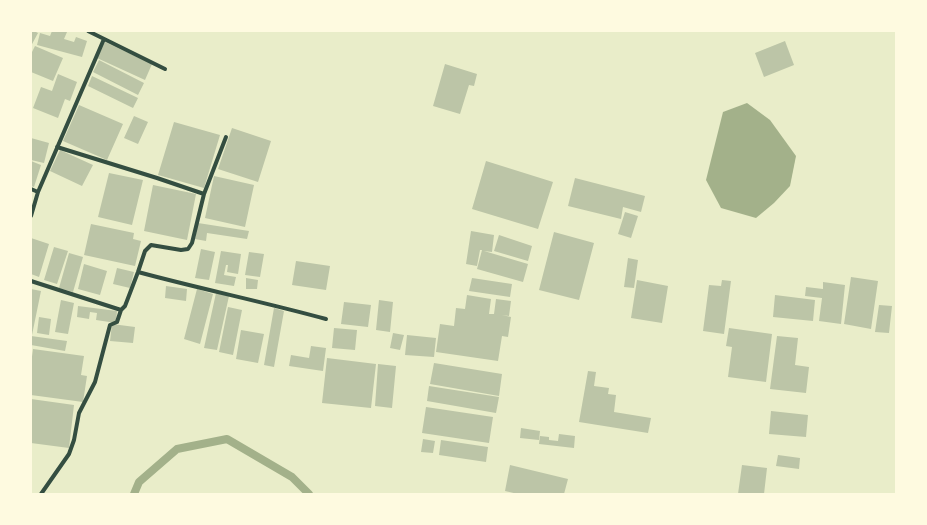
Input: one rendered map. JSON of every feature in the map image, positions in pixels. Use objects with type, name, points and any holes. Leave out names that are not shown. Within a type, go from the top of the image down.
[{"type":"street","points":[[88,31],[165,69]]},
{"type":"street","points":[[31,216],[38,192],[56,147],[104,39]]},
{"type":"street","points":[[41,494],[69,454],[74,440],[79,413],[95,382],[110,325],[117,322],[121,310],[125,306],[145,251],[150,245],[181,250],[188,249],[192,243],[204,194],[226,137]]},
{"type":"street","points":[[56,147],[204,194]]},
{"type":"street","points":[[31,189],[38,192]]},
{"type":"street","points":[[138,272],[193,287],[254,300],[326,319]]},
{"type":"street","points":[[31,281],[121,310]]},
{"type":"shaded area","points":[[747,103],[770,120],[796,156],[790,186],[774,203],[756,218],[721,208],[706,180],[723,112]]},
{"type":"building","points":[[31,31],[38,33],[31,46]]},
{"type":"building","points":[[52,31],[67,32],[64,39],[74,42],[76,37],[87,41],[82,57],[37,45],[40,33],[50,36]]},
{"type":"building","points":[[785,41],[794,65],[764,77],[755,53]]},
{"type":"building","points":[[105,42],[152,64],[145,80],[97,58]]},
{"type":"building","points":[[35,46],[63,58],[53,81],[31,72],[31,54]]},
{"type":"building","points":[[99,60],[144,83],[138,95],[93,72]]},
{"type":"building","points":[[445,64],[477,74],[474,86],[469,85],[460,114],[433,106]]},
{"type":"building","points":[[58,74],[77,82],[70,101],[65,99],[58,118],[33,108],[41,87],[52,91]]},
{"type":"building","points":[[92,76],[138,98],[133,108],[88,86]]},
{"type":"building","points":[[79,105],[123,124],[107,160],[63,141]]},
{"type":"building","points":[[134,116],[148,122],[138,144],[124,138]]},
{"type":"building","points":[[174,122],[220,135],[204,188],[158,175]]},
{"type":"building","points":[[232,128],[271,141],[258,182],[218,169]]},
{"type":"building","points":[[31,138],[49,143],[44,163],[31,160]]},
{"type":"building","points":[[60,150],[93,165],[82,186],[50,171]]},
{"type":"building","points":[[31,161],[41,165],[34,187],[31,186]]},
{"type":"building","points":[[486,161],[553,182],[538,229],[472,209]]},
{"type":"building","points":[[109,173],[143,180],[132,225],[98,217]]},
{"type":"building","points":[[214,176],[254,185],[245,227],[205,218]]},
{"type":"building","points":[[575,178],[645,196],[641,212],[623,207],[621,219],[568,206]]},
{"type":"building","points":[[153,185],[196,194],[187,240],[144,231]]},
{"type":"building","points":[[625,212],[638,216],[631,238],[618,234]]},
{"type":"building","points":[[198,223],[249,231],[247,239],[207,233],[206,241],[195,239]]},
{"type":"building","points":[[91,224],[134,233],[133,239],[141,241],[135,266],[84,255]]},
{"type":"building","points":[[471,231],[494,235],[492,252],[484,251],[528,264],[523,282],[477,269],[482,250],[480,250],[477,266],[466,264]]},
{"type":"building","points":[[554,232],[594,243],[579,300],[539,290]]},
{"type":"building","points":[[499,235],[532,246],[528,261],[494,251]]},
{"type":"building","points":[[31,238],[49,244],[39,277],[31,274]]},
{"type":"building","points":[[54,247],[68,251],[57,284],[44,280]]},
{"type":"building","points":[[201,249],[215,252],[209,280],[195,278]]},
{"type":"building","points":[[221,251],[241,254],[238,274],[227,272],[228,265],[226,265],[224,275],[236,277],[234,286],[215,283]]},
{"type":"building","points":[[249,252],[264,254],[260,277],[245,275]]},
{"type":"building","points":[[69,253],[83,257],[73,292],[59,288]]},
{"type":"building","points":[[628,258],[638,260],[634,288],[624,287]]},
{"type":"building","points":[[296,261],[330,266],[326,290],[292,285]]},
{"type":"building","points":[[84,264],[107,271],[100,295],[78,289]]},
{"type":"building","points":[[117,268],[134,272],[130,288],[113,284]]},
{"type":"building","points":[[851,277],[878,281],[871,329],[844,324]]},
{"type":"building","points":[[246,278],[258,280],[257,289],[246,289]]},
{"type":"building","points":[[472,278],[512,284],[510,297],[469,291]]},
{"type":"building","points":[[637,280],[668,286],[662,323],[631,318]]},
{"type":"building","points":[[722,280],[731,281],[724,334],[703,331],[709,285],[721,286]]},
{"type":"building","points":[[823,282],[845,285],[841,324],[819,321],[822,298],[805,296],[806,287],[823,289]]},
{"type":"building","points":[[166,286],[187,289],[186,301],[165,298]]},
{"type":"building","points":[[31,289],[41,291],[32,335],[31,335]]},
{"type":"building","points":[[197,289],[213,294],[200,344],[184,339]]},
{"type":"building","points":[[216,293],[229,296],[217,350],[204,348]]},
{"type":"building","points":[[467,295],[491,299],[489,314],[494,314],[496,299],[511,301],[509,316],[502,315],[511,317],[508,337],[502,336],[498,361],[436,352],[440,324],[454,326],[456,308],[465,309]]},
{"type":"building","points":[[775,295],[815,300],[813,321],[773,317]]},
{"type":"building","points":[[61,300],[74,303],[68,334],[55,332]]},
{"type":"building","points":[[379,300],[393,302],[390,332],[376,330]]},
{"type":"building","points":[[344,302],[371,305],[368,327],[341,324]]},
{"type":"building","points":[[879,305],[892,306],[889,333],[875,332]]},
{"type":"building","points":[[78,306],[117,311],[116,323],[96,320],[97,313],[90,312],[89,319],[77,317]]},
{"type":"building","points":[[228,307],[242,310],[233,355],[219,352]]},
{"type":"building","points":[[274,308],[284,311],[274,367],[264,365]]},
{"type":"building","points":[[39,317],[51,319],[49,335],[37,333]]},
{"type":"building","points":[[112,324],[135,327],[133,343],[110,341]]},
{"type":"building","points":[[334,328],[357,330],[355,350],[332,348]]},
{"type":"building","points":[[729,328],[772,334],[766,382],[728,377],[732,347],[726,346]]},
{"type":"building","points":[[241,330],[264,334],[258,363],[236,359]]},
{"type":"building","points":[[393,333],[404,335],[400,350],[390,348]]},
{"type":"building","points":[[407,335],[436,338],[434,357],[405,355]]},
{"type":"building","points":[[31,336],[67,341],[65,351],[31,345]]},
{"type":"building","points":[[777,336],[798,338],[795,365],[809,367],[806,393],[770,389]]},
{"type":"building","points":[[311,346],[326,348],[323,371],[289,366],[291,355],[309,358]]},
{"type":"building","points":[[33,349],[84,356],[81,375],[87,376],[83,402],[31,395],[31,364]]},
{"type":"building","points":[[327,358],[376,364],[371,408],[322,403]]},
{"type":"building","points":[[434,363],[502,374],[499,396],[430,384]]},
{"type":"building","points":[[378,364],[396,366],[392,408],[375,406]]},
{"type":"building","points":[[588,371],[596,372],[594,386],[609,388],[608,394],[616,395],[614,412],[651,418],[648,433],[579,422]]},
{"type":"building","points":[[429,386],[499,397],[496,413],[427,401]]},
{"type":"building","points":[[31,399],[74,405],[69,448],[31,443]]},
{"type":"building","points":[[426,407],[493,417],[489,443],[422,433]]},
{"type":"building","points":[[771,411],[808,415],[806,437],[769,434]]},
{"type":"building","points":[[521,428],[540,431],[539,440],[520,438]]},
{"type":"building","points":[[559,434],[575,436],[574,448],[539,444],[540,436],[549,437],[549,440],[558,441]]},
{"type":"building","points":[[423,439],[435,441],[433,453],[421,452]]},
{"type":"building","points":[[441,440],[488,447],[486,462],[439,455]]},
{"type":"building","points":[[778,455],[800,458],[799,469],[776,466]]},
{"type":"building","points":[[510,465],[568,479],[564,494],[518,494],[505,491]]},
{"type":"building","points":[[742,465],[767,468],[764,494],[738,494]]},
{"type":"waterway","points":[[134,494],[139,482],[177,449],[227,439],[292,477],[309,494]]}]
